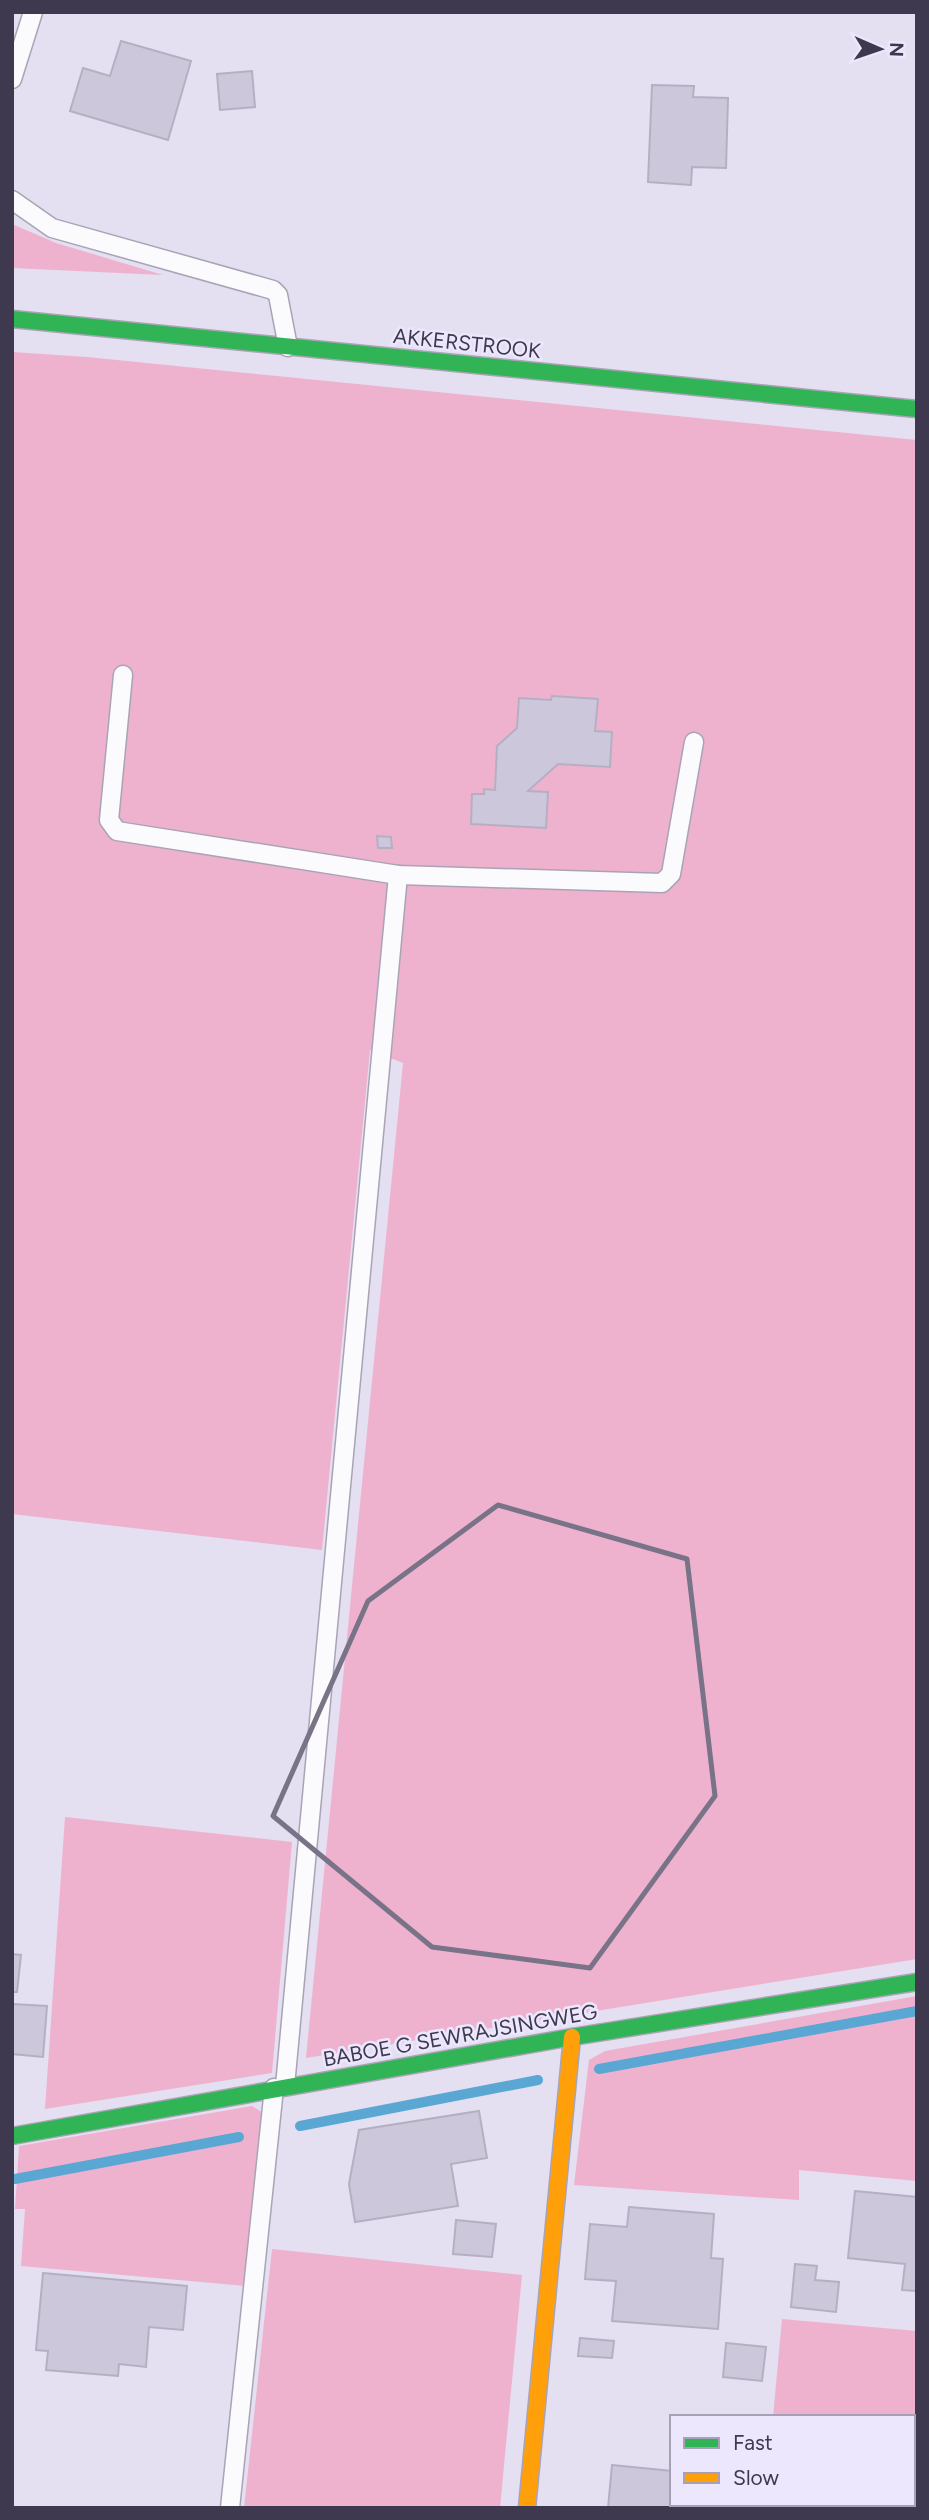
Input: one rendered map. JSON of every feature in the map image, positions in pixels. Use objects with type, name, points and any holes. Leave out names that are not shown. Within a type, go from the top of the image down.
[{"type":"street","name":"AKKERSTROOK","points":[[12,319],[917,410]]},
{"type":"street","name":"BABOE G SEWRAJSINGWEG","points":[[12,2136],[572,2037],[917,1982]]},
{"type":"street","points":[[527,2508],[572,2037]]},
{"type":"lane","points":[[12,79],[33,12]]},
{"type":"lane","points":[[12,200],[52,229],[273,290],[278,295],[288,347]]},
{"type":"lane","points":[[123,675],[109,820],[117,831],[398,875],[662,883],[671,874],[694,742]]},
{"type":"lane","points":[[230,2508],[279,2087],[398,875]]},
{"type":"highlighted area","points":[[498,1505],[687,1559],[715,1796],[590,1968],[432,1947],[273,1816],[368,1601]]},
{"type":"shaded area","points":[[12,224],[56,243],[163,275],[12,268]]},
{"type":"shaded area","points":[[12,352],[87,357],[917,440],[917,1959],[306,2058],[403,1063],[370,1050],[322,1550],[12,1514]]},
{"type":"shaded area","points":[[65,1817],[292,1842],[272,2073],[45,2109]]},
{"type":"shaded area","points":[[917,1996],[917,2181],[799,2170],[799,2200],[574,2185],[589,2060],[605,2051]]},
{"type":"shaded area","points":[[252,2106],[263,2113],[246,2286],[21,2266],[25,2209],[15,2209],[19,2146]]},
{"type":"shaded area","points":[[272,2249],[522,2275],[500,2508],[244,2508]]},
{"type":"shaded area","points":[[782,2319],[917,2331],[917,2449],[915,2415],[773,2415]]},
{"type":"building","points":[[121,41],[191,61],[168,140],[70,111],[83,68],[110,76]]},
{"type":"building","points":[[252,71],[255,107],[220,110],[217,74]]},
{"type":"building","points":[[652,85],[694,86],[693,97],[728,98],[726,168],[692,167],[691,185],[648,182]]},
{"type":"building","points":[[552,696],[598,699],[595,731],[612,732],[610,767],[558,764],[528,791],[548,792],[546,828],[471,824],[472,794],[484,794],[484,789],[495,790],[497,746],[517,728],[519,698],[551,700]]},
{"type":"building","points":[[377,836],[391,837],[392,848],[378,848]]},
{"type":"building","points":[[12,1954],[21,1955],[17,1992],[12,1992]]},
{"type":"building","points":[[12,2004],[47,2006],[43,2057],[12,2054]]},
{"type":"building","points":[[479,2111],[487,2158],[451,2164],[458,2206],[355,2222],[349,2184],[359,2130]]},
{"type":"building","points":[[855,2191],[917,2197],[917,2291],[902,2290],[905,2264],[848,2258]]},
{"type":"building","points":[[629,2207],[714,2214],[711,2258],[723,2259],[718,2329],[612,2321],[616,2281],[585,2279],[590,2224],[627,2227]]},
{"type":"building","points":[[456,2220],[496,2224],[492,2257],[453,2254]]},
{"type":"building","points":[[795,2264],[817,2266],[815,2280],[839,2282],[836,2312],[791,2307]]},
{"type":"building","points":[[43,2273],[187,2286],[183,2330],[149,2327],[146,2367],[119,2364],[118,2376],[46,2370],[48,2351],[36,2350]]},
{"type":"building","points":[[580,2338],[614,2341],[612,2358],[578,2356]]},
{"type":"building","points":[[726,2343],[766,2347],[762,2381],[723,2377]]},
{"type":"building","points":[[612,2465],[670,2471],[670,2506],[746,2506],[746,2508],[608,2508]]},
{"type":"building","points":[[917,2491],[917,2508],[833,2508],[915,2506]]},
{"type":"waterway","points":[[599,2069],[917,2011]]},
{"type":"waterway","points":[[300,2126],[538,2080]]},
{"type":"waterway","points":[[15,2179],[239,2137]]},
{"type":"traffic: fast","points":[[12,319],[917,409]]},
{"type":"traffic: fast","points":[[12,2136],[572,2037],[917,1982]]},
{"type":"traffic: slow","points":[[527,2508],[572,2037]]}]
